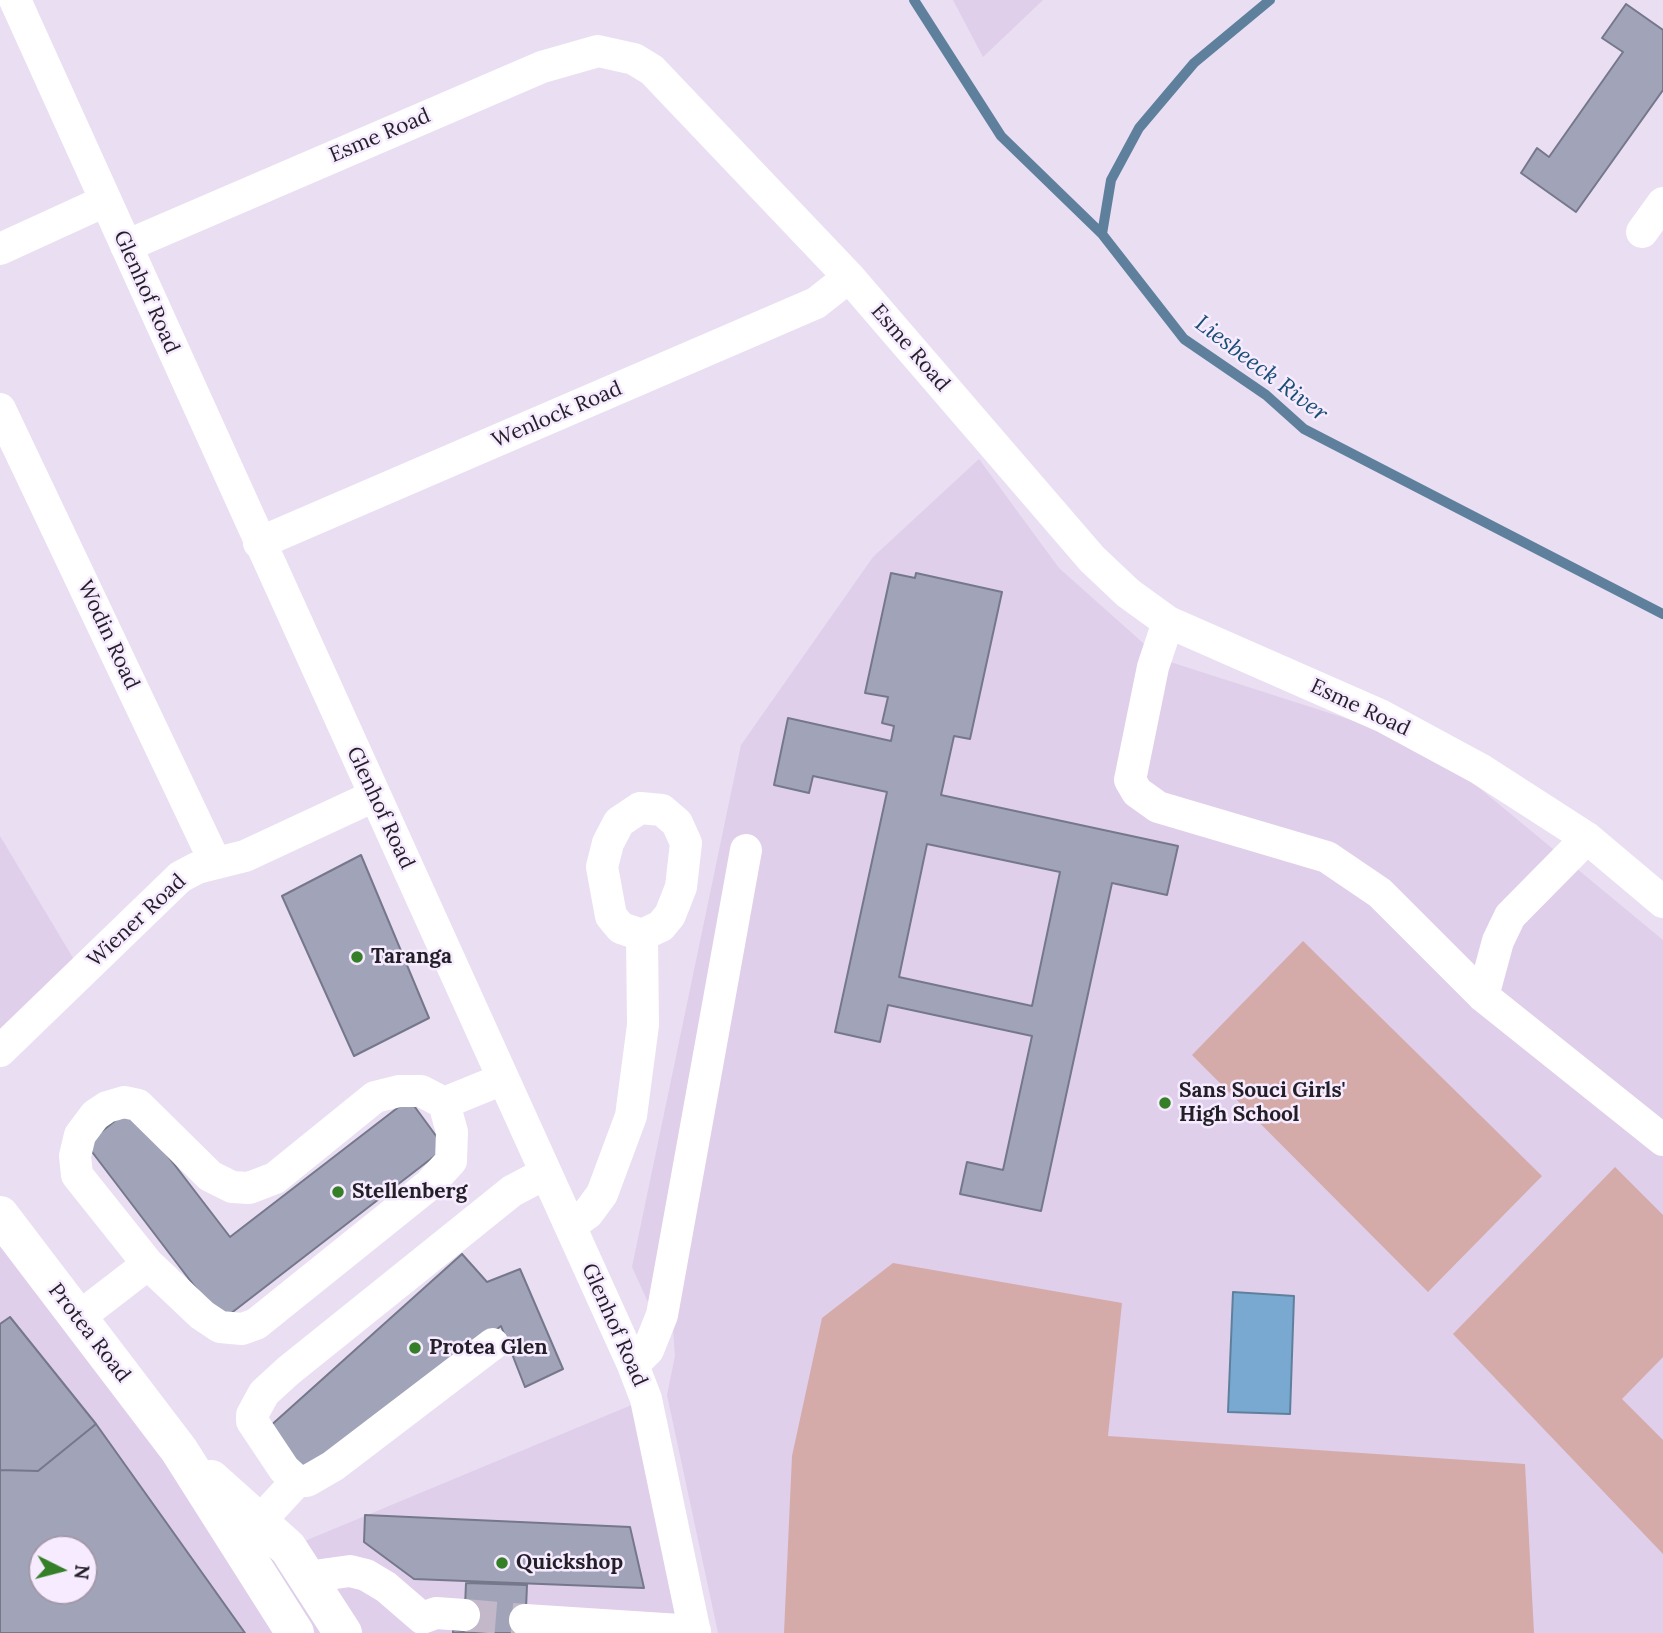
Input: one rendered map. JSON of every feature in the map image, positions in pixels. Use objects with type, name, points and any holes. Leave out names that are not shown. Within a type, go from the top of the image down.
[{"type":"main road","name":"Protea Road","points":[[1,1220],[179,1450],[295,1633]]},
{"type":"main road","name":"Protea Road","points":[[179,1450],[288,1548],[343,1633]]},
{"type":"street","name":"Glenhof Road","points":[[15,0],[634,1365],[646,1399],[695,1632]]},
{"type":"street","name":"Esme Road","points":[[126,246],[542,67],[598,51],[634,59],[652,70],[849,277],[1092,559],[1128,593],[1168,622],[1382,716],[1480,769],[1587,838],[1663,902]]},
{"type":"street","points":[[0,249],[105,201]]},
{"type":"street","points":[[1642,232],[1663,204]]},
{"type":"street","name":"Wenlock Road","points":[[259,543],[816,303],[849,277]]},
{"type":"street","name":"Wodin Road","points":[[0,409],[215,862]]},
{"type":"street","points":[[1168,622],[1153,667],[1130,780],[1138,792],[1158,807],[1327,857],[1380,893],[1483,996],[1663,1140]]},
{"type":"street","name":"Wiener Road","points":[[0,1051],[180,877],[215,862],[245,856],[374,796]]},
{"type":"street","points":[[1483,996],[1498,941],[1510,916],[1587,838]]},
{"type":"street","points":[[634,1365],[648,1350],[662,1315],[746,850]]},
{"type":"street","points":[[570,1226],[588,1213],[602,1194],[631,1116],[643,1025],[642,935]]},
{"type":"street","points":[[444,1103],[503,1079]]},
{"type":"street","points":[[421,1090],[444,1103],[449,1114],[453,1151],[446,1169],[256,1324],[230,1330],[202,1315],[148,1264],[77,1175],[75,1156],[80,1135],[95,1115],[107,1107],[124,1102],[138,1105],[211,1176],[232,1187],[249,1188],[275,1178],[375,1097],[399,1091],[421,1090]]},
{"type":"street","points":[[493,1345],[322,1474],[307,1481],[297,1481],[284,1469],[252,1421],[256,1406],[264,1393],[512,1191],[546,1173]]},
{"type":"street","points":[[78,1318],[148,1264]]},
{"type":"street","points":[[259,1522],[297,1481]]},
{"type":"street","points":[[307,1577],[350,1571],[366,1575],[386,1587],[422,1626],[436,1613],[464,1615]]},
{"type":"street","points":[[525,1620],[621,1630],[695,1632]]},
{"type":"shaded area","points":[[953,0],[1043,0],[983,57]]},
{"type":"shaded area","name":"Sans Souci Girls' High School","points":[[979,459],[1059,568],[1161,659],[1379,729],[1472,782],[1663,940],[1663,1633],[718,1633],[667,1395],[675,1356],[672,1316],[652,1311],[632,1267],[741,745],[873,557]]},
{"type":"shaded area","points":[[0,836],[82,973],[0,1051]]},
{"type":"shaded area","points":[[1303,941],[1542,1176],[1428,1292],[1192,1055]]},
{"type":"shaded area","points":[[1615,1167],[1663,1215],[1663,1357],[1622,1399],[1663,1440],[1663,1554],[1453,1334]]},
{"type":"shaded area","points":[[0,1215],[179,1450],[288,1548],[646,1399],[695,1633],[0,1633]]},
{"type":"shaded area","points":[[893,1263],[1122,1303],[1108,1436],[1525,1464],[1534,1633],[784,1633],[792,1456],[822,1318]]},
{"type":"water","points":[[1233,1292],[1294,1296],[1290,1414],[1228,1412]]},
{"type":"building","points":[[1626,4],[1663,30],[1663,90],[1576,212],[1521,173],[1537,148],[1549,157],[1623,52],[1602,38]]},
{"type":"building","points":[[891,573],[915,578],[916,573],[1002,592],[970,739],[954,736],[941,795],[1178,846],[1167,895],[1112,883],[1041,1211],[960,1194],[967,1162],[1003,1170],[1032,1036],[888,1005],[880,1042],[835,1032],[887,792],[813,776],[809,793],[774,785],[788,718],[891,741],[894,726],[882,723],[888,697],[865,693]],"holes":[[[927,844],[1060,872],[1032,1006],[899,977]]]},
{"type":"building","name":"Taranga","points":[[361,855],[429,1018],[354,1056],[282,896]]},
{"type":"building","name":"Stellenberg","points":[[409,1099],[445,1148],[221,1321],[86,1144],[131,1108],[230,1237]]},
{"type":"building","name":"Protea Glen","points":[[462,1254],[487,1282],[520,1269],[563,1369],[525,1387],[501,1326],[303,1480],[268,1428]]},
{"type":"building","points":[[10,1317],[96,1424],[38,1471],[0,1470],[0,1324]]},
{"type":"building","points":[[96,1424],[245,1633],[0,1633],[0,1470],[38,1471]]},
{"type":"building","points":[[365,1515],[630,1527],[644,1588],[414,1579],[364,1542]]},
{"type":"building","points":[[466,1583],[527,1585],[525,1632],[558,1633],[453,1633],[453,1630],[464,1631]]},
{"type":"waterway","name":"Liesbeeck River","points":[[914,0],[1001,136],[1102,234],[1184,339],[1266,395],[1304,429],[1663,614]]},
{"type":"waterway","points":[[1102,234],[1111,180],[1139,128],[1194,63],[1270,0]]},
{"type":"tunnel","points":[[464,1615],[525,1620]]},
{"type":"place","name":"Taranga","points":[[357,957]]},
{"type":"place","name":"Sans Souci Girls' High School","points":[[1165,1103]]},
{"type":"place","name":"Stellenberg","points":[[338,1192]]},
{"type":"place","name":"Protea Glen","points":[[415,1348]]},
{"type":"place","name":"Quickshop","points":[[502,1563]]}]
